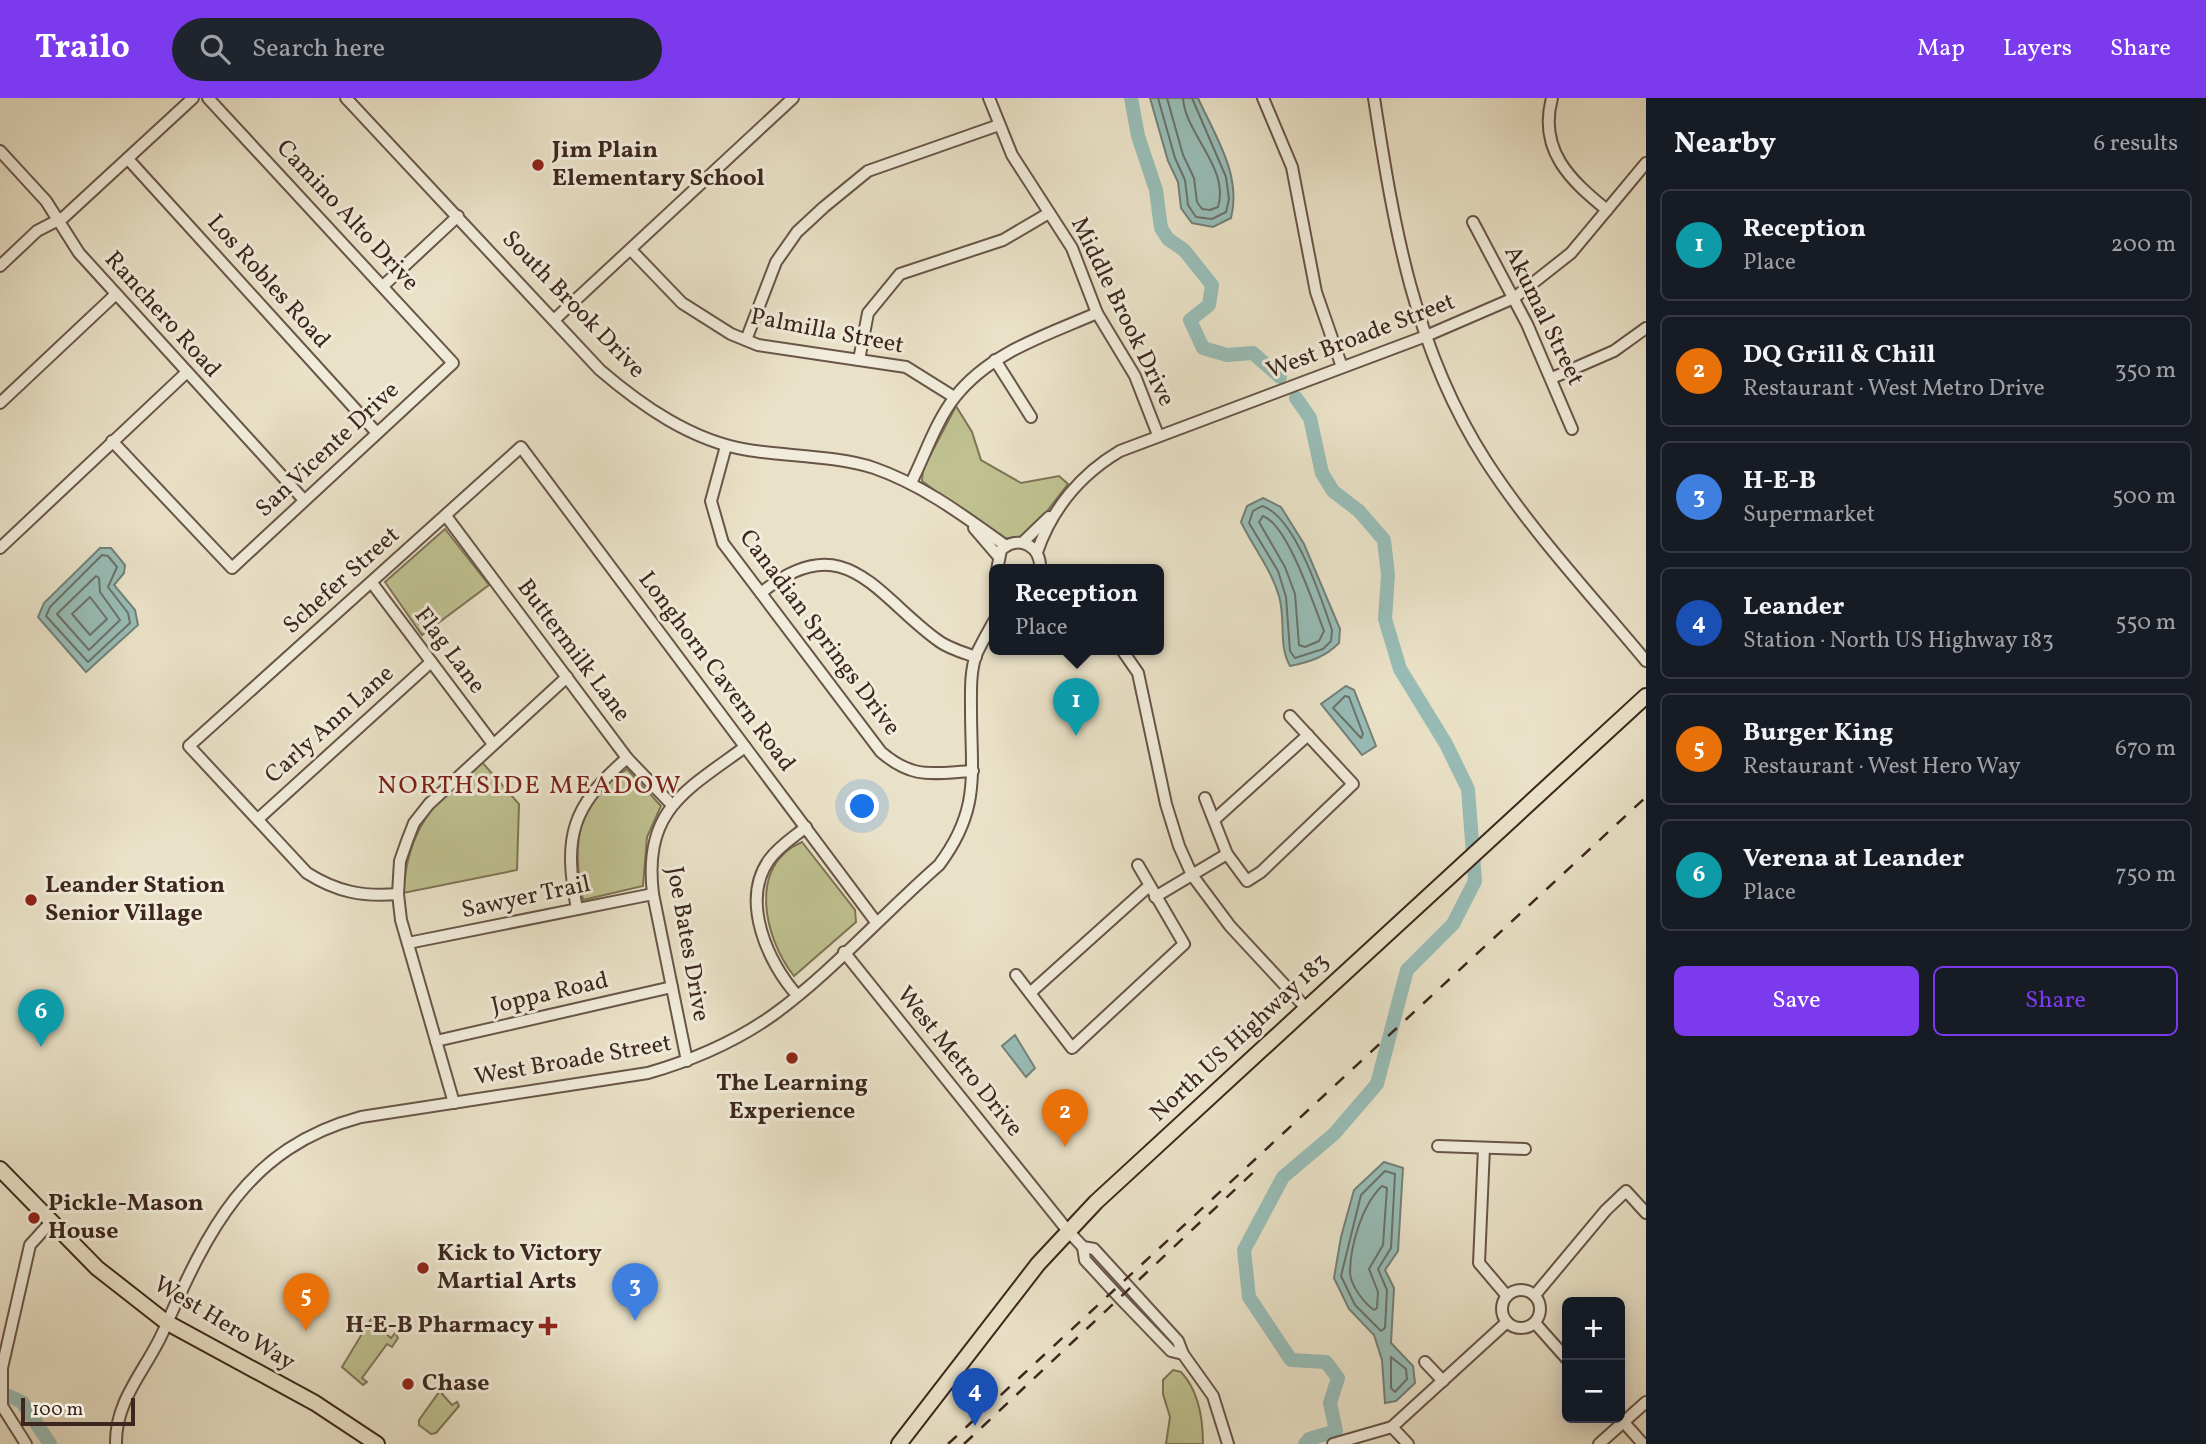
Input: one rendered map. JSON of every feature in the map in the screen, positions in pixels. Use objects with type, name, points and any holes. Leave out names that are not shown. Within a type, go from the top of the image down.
[{"type":"main road","name":"North US Highway 183","points":[[899,1444],[1007,1303],[1068,1231],[1446,878],[1646,696]]},
{"type":"main road","name":"West Hero Way","points":[[0,1169],[97,1268],[166,1322],[315,1403],[377,1444]]},
{"type":"street","points":[[0,266],[37,231],[59,221],[193,98]]},
{"type":"street","name":"Camino Alto Drive","points":[[208,98],[453,363]]},
{"type":"street","name":"South Brook Drive","points":[[346,98],[600,370],[629,395],[671,422],[726,446],[870,467],[912,483],[1006,545]]},
{"type":"street","points":[[554,320],[793,98]]},
{"type":"street","name":"Middle Brook Drive","points":[[989,98],[1024,177],[1072,248],[1097,313],[1135,376],[1158,435]]},
{"type":"street","points":[[1263,98],[1292,167],[1316,292],[1342,367]]},
{"type":"street","points":[[1374,98],[1395,231],[1407,281],[1438,370],[1486,460],[1513,499],[1646,661]]},
{"type":"street","points":[[1552,98],[1548,125],[1556,160],[1570,178],[1607,210]]},
{"type":"street","points":[[746,340],[776,262],[797,232],[824,206],[868,171],[999,125]]},
{"type":"street","name":"Ranchero Road","points":[[0,150],[41,195],[75,250],[303,499]]},
{"type":"street","name":"Los Robles Road","points":[[128,159],[377,433]]},
{"type":"street","name":"West Broade Street","points":[[1023,542],[1099,464],[1120,451],[1426,336],[1514,298],[1559,265],[1646,163]]},
{"type":"street","points":[[859,360],[868,313],[900,274],[1003,240],[1049,213]]},
{"type":"street","points":[[383,286],[458,216]]},
{"type":"street","name":"Akumal Street","points":[[1473,222],[1514,298],[1552,378],[1572,429]]},
{"type":"street","name":"Palmilla Street","points":[[631,250],[682,303],[746,340],[758,345],[906,367],[954,397]]},
{"type":"street","points":[[0,403],[116,294]]},
{"type":"street","points":[[912,483],[954,397],[995,360],[1097,313]]},
{"type":"street","points":[[1552,378],[1614,351],[1646,328]]},
{"type":"street","points":[[995,360],[1031,416]]},
{"type":"street","name":"San Vicente Drive","points":[[112,440],[232,568],[303,499],[453,363]]},
{"type":"street","points":[[0,548],[186,373]]},
{"type":"street","name":"Canadian Springs Drive","points":[[726,446],[711,501],[723,542],[881,752],[894,763],[915,774],[973,771]]},
{"type":"street","name":"Schefer Street","points":[[258,818],[189,746],[522,447]]},
{"type":"street","name":"Longhorn Cavern Road","points":[[522,447],[876,922]]},
{"type":"street","name":"West Broade Street","points":[[1037,552],[1061,505]]},
{"type":"street","name":"Buttermilk Lane","points":[[446,516],[626,758],[672,806]]},
{"type":"street","name":"South Brook Drive","points":[[970,523],[998,556]]},
{"type":"street","points":[[997,564],[998,556],[1006,545],[1023,542],[1037,552],[1039,564]]},
{"type":"street","points":[[761,593],[782,578],[807,568],[843,568],[869,579],[937,640],[976,657]]},
{"type":"street","name":"Flag Lane","points":[[372,583],[493,744]]},
{"type":"street","name":"West Broade Street","points":[[116,1444],[122,1406],[230,1203],[255,1174],[294,1143],[320,1130],[361,1117],[648,1073],[687,1061],[730,1042],[797,995],[939,865],[955,844],[966,822],[973,771],[971,689],[976,657],[989,631]]},
{"type":"street","points":[[1125,655],[1138,673],[1166,804],[1178,846],[1192,875],[1230,926],[1306,1008]]},
{"type":"street","name":"Carly Ann Lane","points":[[258,818],[431,662]]},
{"type":"street","points":[[454,1103],[408,943],[398,894],[400,861],[414,823],[443,788],[567,677]]},
{"type":"street","points":[[1205,798],[1227,854],[1247,881],[1261,872],[1353,784],[1290,716]]},
{"type":"street","points":[[1214,820],[1308,735]]},
{"type":"street","name":"Joe Bates Drive","points":[[687,1061],[653,894],[650,872],[653,841],[672,806],[684,792],[745,747]]},
{"type":"street","points":[[577,909],[569,862],[574,823],[591,792],[626,758]]},
{"type":"street","points":[[258,818],[307,873],[329,887],[351,894],[398,894]]},
{"type":"street","points":[[797,995],[783,980],[766,948],[758,898],[762,874],[769,860],[806,827]]},
{"type":"street","points":[[1155,897],[1227,854]]},
{"type":"street","points":[[1016,975],[1072,1048],[1184,944],[1138,865]]},
{"type":"street","points":[[1030,993],[1149,886]]},
{"type":"street","name":"Sawyer Trail","points":[[408,943],[653,894]]},
{"type":"street","name":"West Metro Drive","points":[[844,952],[1068,1231],[1083,1247],[1094,1249],[1178,1341],[1183,1354],[1213,1396],[1228,1444]]},
{"type":"street","name":"Joppa Road","points":[[436,1041],[672,987]]},
{"type":"street","points":[[1438,1146],[1525,1149]]},
{"type":"street","points":[[1484,1148],[1479,1263],[1507,1296]]},
{"type":"street","points":[[1535,1295],[1606,1210],[1626,1191],[1646,1213]]},
{"type":"street","points":[[26,1444],[2,1406],[2,1368],[30,1245],[50,1223]]},
{"type":"street","points":[[1518,1290],[1535,1295],[1541,1307],[1535,1323],[1521,1328],[1507,1322],[1502,1307],[1507,1296],[1518,1290]]},
{"type":"street","points":[[1333,1444],[1392,1427],[1507,1322]]},
{"type":"street","points":[[1535,1323],[1562,1354]]},
{"type":"street","points":[[1425,1362],[1443,1381]]},
{"type":"street","points":[[1625,1417],[1646,1402]]},
{"type":"street","points":[[1599,1444],[1618,1423]]},
{"type":"street","points":[[1624,1423],[1643,1444]]},
{"type":"street","points":[[1392,1427],[1408,1444]]},
{"type":"green space","points":[[956,406],[972,432],[981,460],[1021,483],[1059,476],[1068,484],[1028,536],[1001,539],[922,481],[923,469]]},
{"type":"green space","points":[[445,529],[489,585],[422,635],[385,582]]},
{"type":"green space","points":[[481,761],[519,804],[517,870],[403,893],[406,870],[417,833],[449,790]]},
{"type":"green space","points":[[627,769],[661,806],[647,837],[643,886],[583,900],[578,861],[581,826],[597,796]]},
{"type":"green space","points":[[802,842],[855,910],[856,922],[794,976],[783,960],[769,923],[767,884],[773,867],[785,853]]},
{"type":"green space","points":[[371,1319],[381,1321],[379,1328],[391,1338],[395,1333],[398,1338],[392,1347],[387,1344],[362,1378],[367,1382],[363,1385],[342,1367]]},
{"type":"green space","points":[[1173,1370],[1181,1372],[1196,1397],[1201,1415],[1203,1444],[1166,1444],[1170,1417],[1163,1394],[1163,1380]]},
{"type":"green space","points":[[442,1388],[446,1389],[442,1394],[452,1405],[457,1402],[459,1406],[436,1433],[431,1434],[419,1425],[419,1420]]},
{"type":"water","points":[[1150,98],[1198,98],[1230,171],[1233,186],[1231,218],[1213,227],[1192,223],[1181,208],[1178,182],[1168,161]]},
{"type":"water","points":[[1263,498],[1281,507],[1304,544],[1340,629],[1339,643],[1328,652],[1311,661],[1290,666],[1284,650],[1282,614],[1276,586],[1241,522],[1247,506]]},
{"type":"water","points":[[100,548],[111,548],[125,565],[124,573],[114,585],[135,610],[138,625],[86,672],[38,617],[44,603]]},
{"type":"water","points":[[1346,686],[1354,690],[1376,746],[1362,755],[1321,704]]},
{"type":"water","points":[[1015,1035],[1035,1068],[1026,1077],[1002,1046]]},
{"type":"water","points":[[1384,1162],[1403,1168],[1398,1251],[1385,1270],[1394,1288],[1391,1343],[1413,1366],[1415,1383],[1396,1401],[1385,1403],[1382,1360],[1374,1335],[1349,1309],[1334,1278],[1341,1237],[1354,1190]]},
{"type":"waterway","points":[[1131,98],[1138,136],[1156,190],[1161,228],[1168,239],[1184,250],[1212,285],[1209,305],[1190,320],[1203,348],[1227,355],[1253,353],[1280,377]]},
{"type":"waterway","points":[[1296,398],[1310,418],[1322,473],[1333,491],[1359,511],[1384,540],[1388,575],[1385,619],[1400,669],[1446,744],[1468,789],[1475,881],[1453,924],[1407,970],[1377,1084],[1334,1134],[1283,1177],[1244,1250],[1249,1297],[1291,1360],[1326,1362],[1338,1378],[1330,1403],[1336,1431],[1309,1439],[1305,1444]]},
{"type":"waterway","points":[[0,1392],[22,1402],[50,1444]]},
{"type":"railway","points":[[948,1444],[1646,797]]},
{"type":"railway","points":[[964,1444],[1259,1167]]},
{"type":"place","name":"Jim Plain Elementary School","points":[[538,165]]},
{"type":"place","name":"Reception","points":[[1076,736]]},
{"type":"place","name":"Leander Station Senior Village","points":[[31,900]]},
{"type":"place","name":"Verena at Leander","points":[[41,1047]]},
{"type":"place","name":"The Learning Experience","points":[[792,1058]]},
{"type":"place","name":"DQ Grill & Chill","points":[[1065,1147]]},
{"type":"place","name":"Pickle-Mason House","points":[[34,1218]]},
{"type":"place","name":"Kick to Victory Martial Arts","points":[[423,1268]]},
{"type":"place","name":"H-E-B","points":[[635,1321]]},
{"type":"place","name":"H-E-B Pharmacy","points":[[548,1326]]},
{"type":"place","name":"Burger King","points":[[306,1331]]},
{"type":"place","name":"Chase","points":[[408,1384]]},
{"type":"place","name":"Leander","points":[[975,1426]]},
{"type":"district","name":"NORTHSIDE MEADOW","points":[[530,786]]}]
